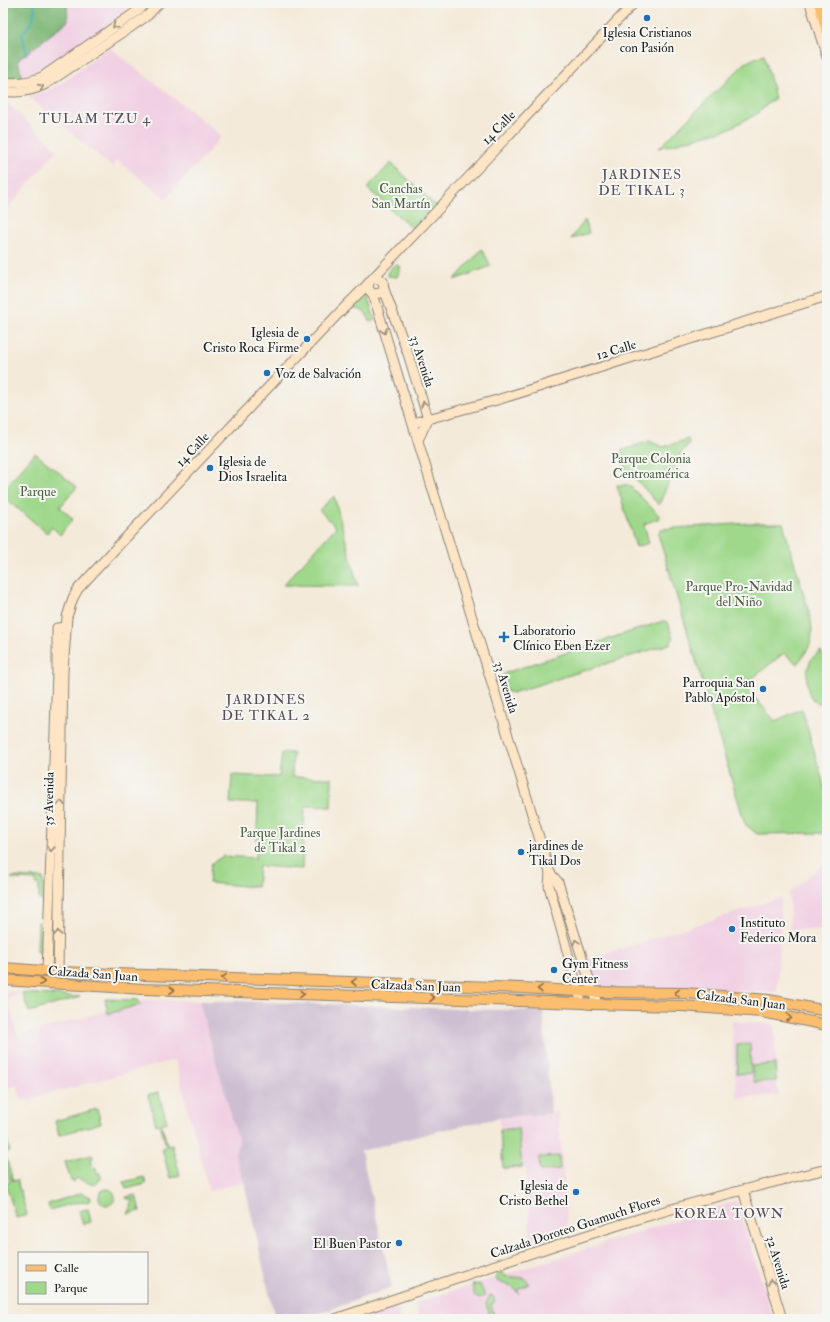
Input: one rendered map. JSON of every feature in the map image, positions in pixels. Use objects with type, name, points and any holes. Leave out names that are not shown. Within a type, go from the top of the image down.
[{"type":"highway","points":[[814,3],[826,26]]},
{"type":"highway","points":[[820,3],[826,26]]},
{"type":"main road","name":"Calzada San Juan","points":[[3,968],[47,972],[593,992],[694,994],[769,1000],[827,1011]]},
{"type":"main road","name":"Calzada San Juan","points":[[3,980],[143,989],[682,1006],[762,1012],[827,1025]]},
{"type":"street","points":[[3,82],[17,84],[31,81],[52,71],[139,10],[146,3]]},
{"type":"street","points":[[3,91],[20,93],[46,84],[99,50],[148,15],[159,3]]},
{"type":"street","name":"14 Calle","points":[[62,628],[69,607],[78,589],[331,322],[360,293],[373,285],[381,269],[634,3]]},
{"type":"street","points":[[810,3],[827,57]]},
{"type":"street","points":[[93,42],[97,45],[99,50]]},
{"type":"street","points":[[81,50],[86,58]]},
{"type":"street","name":"33 Avenida","points":[[373,285],[381,293],[384,289],[408,354],[428,419]]},
{"type":"street","name":"33 Avenida","points":[[373,285],[392,359],[550,873],[549,886],[582,1003]]},
{"type":"street","name":"12 Calle","points":[[413,424],[505,397],[827,296]]},
{"type":"street","points":[[418,440],[428,419]]},
{"type":"street","name":"35 Avenida","points":[[47,972],[57,678],[62,628]]},
{"type":"street","name":"35 Avenida","points":[[58,972],[63,679],[62,628]]},
{"type":"street","name":"33 Avenida","points":[[550,873],[558,882],[597,1004]]},
{"type":"street","name":"Calzada Doroteo Guamuch Flores","points":[[335,1319],[648,1216],[827,1169]]},
{"type":"street","name":"32 Avenida","points":[[743,1190],[782,1319]]},
{"type":"shaded area","points":[[67,3],[139,3],[52,65],[41,72],[22,78],[18,60],[68,21]]},
{"type":"shaded area","points":[[109,47],[222,136],[166,199],[117,160],[112,167],[28,96],[48,90],[65,81]]},
{"type":"shaded area","points":[[3,99],[57,150],[3,214]]},
{"type":"shaded area","points":[[827,861],[827,930],[790,929],[789,893]]},
{"type":"shaded area","name":"Instituto Federico Mora","points":[[781,898],[777,992],[595,987],[586,960]]},
{"type":"shaded area","points":[[3,991],[22,993],[7,997],[18,1036],[107,1011],[107,1013],[141,1004],[138,1000],[199,1001],[239,1143],[235,1154],[244,1182],[209,1191],[175,1060],[21,1101],[17,1085],[3,1089]]},
{"type":"shaded area","points":[[199,1001],[543,1011],[551,1113],[499,1118],[438,1131],[361,1151],[392,1287],[304,1319],[275,1319],[244,1182],[235,1154],[239,1143]]},
{"type":"shaded area","points":[[731,1021],[774,1024],[778,1095],[737,1098]]},
{"type":"shaded area","points":[[558,1112],[568,1235],[531,1245],[526,1168],[503,1170],[499,1119]]},
{"type":"shaded area","points":[[737,1201],[773,1319],[419,1319],[415,1303]]},
{"type":"shaded area","points":[[397,1307],[401,1319],[364,1319]]},
{"type":"green space","points":[[3,3],[67,3],[68,21],[18,60],[22,78],[8,82],[3,78],[3,28],[5,26],[3,20]]},
{"type":"green space","points":[[764,54],[775,98],[755,115],[728,129],[659,148],[745,63]]},
{"type":"green space","name":"Canchas San Martín","points":[[391,163],[435,205],[413,229],[367,188]]},
{"type":"green space","points":[[585,220],[589,233],[571,239]]},
{"type":"green space","points":[[482,249],[491,266],[454,280]]},
{"type":"green space","points":[[395,264],[401,267],[397,277],[388,276],[388,271]]},
{"type":"green space","points":[[366,293],[375,320],[370,322],[367,315],[362,311],[349,309]]},
{"type":"green space","name":"Parque Colonia Centroamérica","points":[[688,439],[689,443],[680,455],[659,505],[635,478],[627,474],[621,451],[649,441],[663,447]]},
{"type":"green space","name":"Parque","points":[[35,453],[77,487],[60,507],[73,519],[60,535],[52,527],[47,533],[3,496],[3,490]]},
{"type":"green space","points":[[617,485],[629,485],[658,514],[660,518],[644,524],[649,543],[636,547]]},
{"type":"green space","points":[[334,496],[358,586],[283,585],[336,527],[319,510]]},
{"type":"green space","name":"Parque Pro-Navidad del Niño","points":[[750,523],[783,523],[811,620],[812,634],[808,649],[797,664],[784,653],[744,685],[775,721],[802,709],[827,796],[827,833],[757,834],[745,824],[658,534],[661,529]]},
{"type":"green space","points":[[663,621],[668,622],[673,639],[670,644],[512,693],[506,691],[502,677],[505,673]]},
{"type":"green space","points":[[821,651],[827,667],[827,702],[822,704],[813,700],[809,693],[807,682],[808,666],[813,657]]},
{"type":"green space","name":"Parque Jardines de Tikal 2","points":[[282,753],[293,753],[292,777],[332,778],[331,807],[305,806],[302,869],[259,866],[257,887],[209,883],[211,864],[223,856],[256,858],[258,803],[230,803],[232,775],[279,777]]},
{"type":"green space","points":[[12,877],[43,878],[43,901],[39,900],[39,885],[36,884],[36,880],[12,879]]},
{"type":"green space","points":[[38,922],[43,922],[42,952],[37,952]]},
{"type":"green space","points":[[22,993],[80,997],[29,1012]]},
{"type":"green space","points":[[105,999],[138,1000],[141,1004],[108,1014]]},
{"type":"green space","points":[[750,1044],[751,1073],[737,1074],[737,1045]]},
{"type":"green space","points":[[775,1064],[776,1081],[754,1082],[752,1066]]},
{"type":"green space","points":[[158,1092],[167,1122],[161,1124],[168,1146],[172,1145],[180,1175],[170,1178],[162,1148],[166,1146],[160,1124],[156,1125],[148,1095]]},
{"type":"green space","points":[[97,1109],[101,1123],[59,1135],[55,1121]]},
{"type":"green space","points":[[3,1128],[10,1151],[5,1153],[13,1181],[17,1180],[27,1215],[16,1218],[6,1184],[10,1182],[3,1153]]},
{"type":"green space","points":[[518,1128],[522,1167],[503,1168],[500,1130]]},
{"type":"green space","points":[[92,1155],[93,1158],[91,1159],[93,1168],[96,1168],[97,1173],[100,1173],[101,1179],[94,1185],[76,1178],[74,1182],[71,1181],[65,1162]]},
{"type":"green space","points":[[559,1156],[560,1169],[540,1171],[539,1157]]},
{"type":"green space","points":[[144,1177],[146,1184],[126,1189],[124,1182]]},
{"type":"green space","points":[[107,1189],[113,1191],[115,1197],[113,1203],[107,1205],[101,1203],[99,1197],[101,1191]]},
{"type":"green space","points":[[81,1193],[91,1197],[90,1200],[87,1202],[74,1203],[50,1210],[48,1204]]},
{"type":"green space","points":[[136,1195],[140,1211],[128,1214],[131,1208],[132,1199],[127,1199],[126,1197]]},
{"type":"green space","points":[[88,1209],[91,1222],[83,1224],[79,1211]]},
{"type":"green space","points":[[503,1272],[504,1276],[524,1278],[529,1284],[518,1289],[519,1294],[514,1288],[497,1281],[497,1274]]},
{"type":"green space","points":[[480,1284],[485,1296],[478,1299],[477,1296],[475,1297],[472,1285]]},
{"type":"green space","points":[[490,1295],[493,1296],[495,1302],[491,1305],[495,1319],[491,1319],[486,1304]]},
{"type":"waterway","points":[[27,54],[22,34],[33,20],[35,3]]},
{"type":"place","name":"Iglesia Cristianos con Pasión","points":[[647,18]]},
{"type":"place","name":"Iglesia de Cristo Roca Firme","points":[[307,339]]},
{"type":"place","name":"Voz de Salvación","points":[[267,373]]},
{"type":"place","name":"Iglesia de Dios Israelita","points":[[210,468]]},
{"type":"place","name":"Laboratorio Clínico Eben Ezer","points":[[504,637]]},
{"type":"place","name":"Parroquia San Pablo Apóstol","points":[[763,689]]},
{"type":"place","name":"jardines de Tikal Dos","points":[[521,852]]},
{"type":"place","name":"Instituto Federico Mora","points":[[732,929]]},
{"type":"place","name":"Gym Fitness Center","points":[[554,970]]},
{"type":"place","name":"Iglesia de Cristo Bethel","points":[[576,1192]]},
{"type":"place","name":"El Buen Pastor","points":[[399,1243]]},
{"type":"district","name":"TULAM TZU 4","points":[[95,118]]},
{"type":"district","name":"JARDINES DE TIKAL 3","points":[[642,182]]},
{"type":"district","name":"JARDINES DE TIKAL 2","points":[[266,708]]},
{"type":"district","name":"KOREA TOWN","points":[[729,1213]]}]
